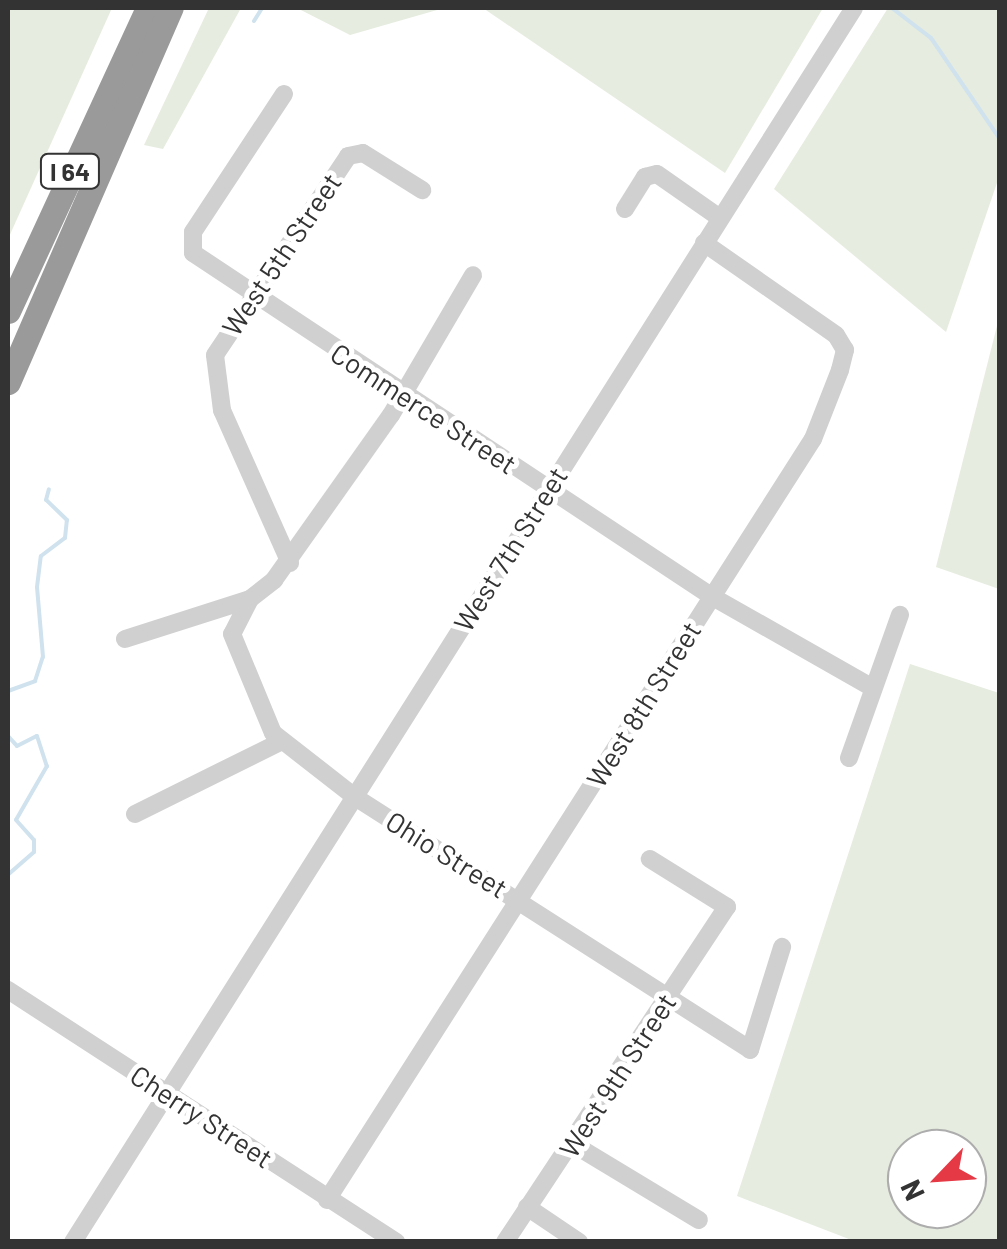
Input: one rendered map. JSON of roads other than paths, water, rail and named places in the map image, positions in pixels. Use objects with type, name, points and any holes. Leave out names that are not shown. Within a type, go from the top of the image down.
[{"type":"highway","name":"I 64","points":[[8,382],[171,8]]},
{"type":"highway","points":[[99,166],[148,92],[188,8]]},
{"type":"highway","name":"I 64","points":[[8,311],[143,16]]},
{"type":"street","name":"West 7th Street","points":[[73,1242],[854,8]]},
{"type":"street","name":"Commerce Street","points":[[284,94],[242,152],[188,245],[253,295],[402,396],[711,596],[872,687]]},
{"type":"street","name":"West 5th Street","points":[[290,563],[214,378],[222,340],[348,156],[363,153],[422,190]]},
{"type":"street","points":[[625,209],[646,177],[656,174],[720,218]]},
{"type":"street","name":"West 8th Street","points":[[326,1200],[813,439],[845,350],[836,336],[704,243]]},
{"type":"street","points":[[125,640],[250,599],[290,563],[402,396],[472,275]]},
{"type":"street","name":"Ohio Street","points":[[250,599],[232,634],[280,742],[355,798],[750,1050],[782,947]]},
{"type":"street","points":[[849,758],[900,616]]},
{"type":"street","points":[[135,814],[280,742]]},
{"type":"street","name":"West 9th Street","points":[[506,1242],[727,907],[650,859]]},
{"type":"street","name":"Cherry Street","points":[[8,990],[396,1242]]},
{"type":"street","points":[[573,1144],[699,1220]]},
{"type":"street","points":[[527,1207],[578,1242]]},
{"type":"waterway","points":[[254,21],[262,8]]},
{"type":"waterway","points":[[892,8],[931,38],[1000,139]]},
{"type":"waterway","points":[[8,691],[35,681],[43,657],[37,587],[41,556],[65,538],[67,520],[46,500],[49,489]]},
{"type":"waterway","points":[[8,736],[17,746],[37,736],[47,766],[16,820],[34,840],[34,852],[8,875]]}]
